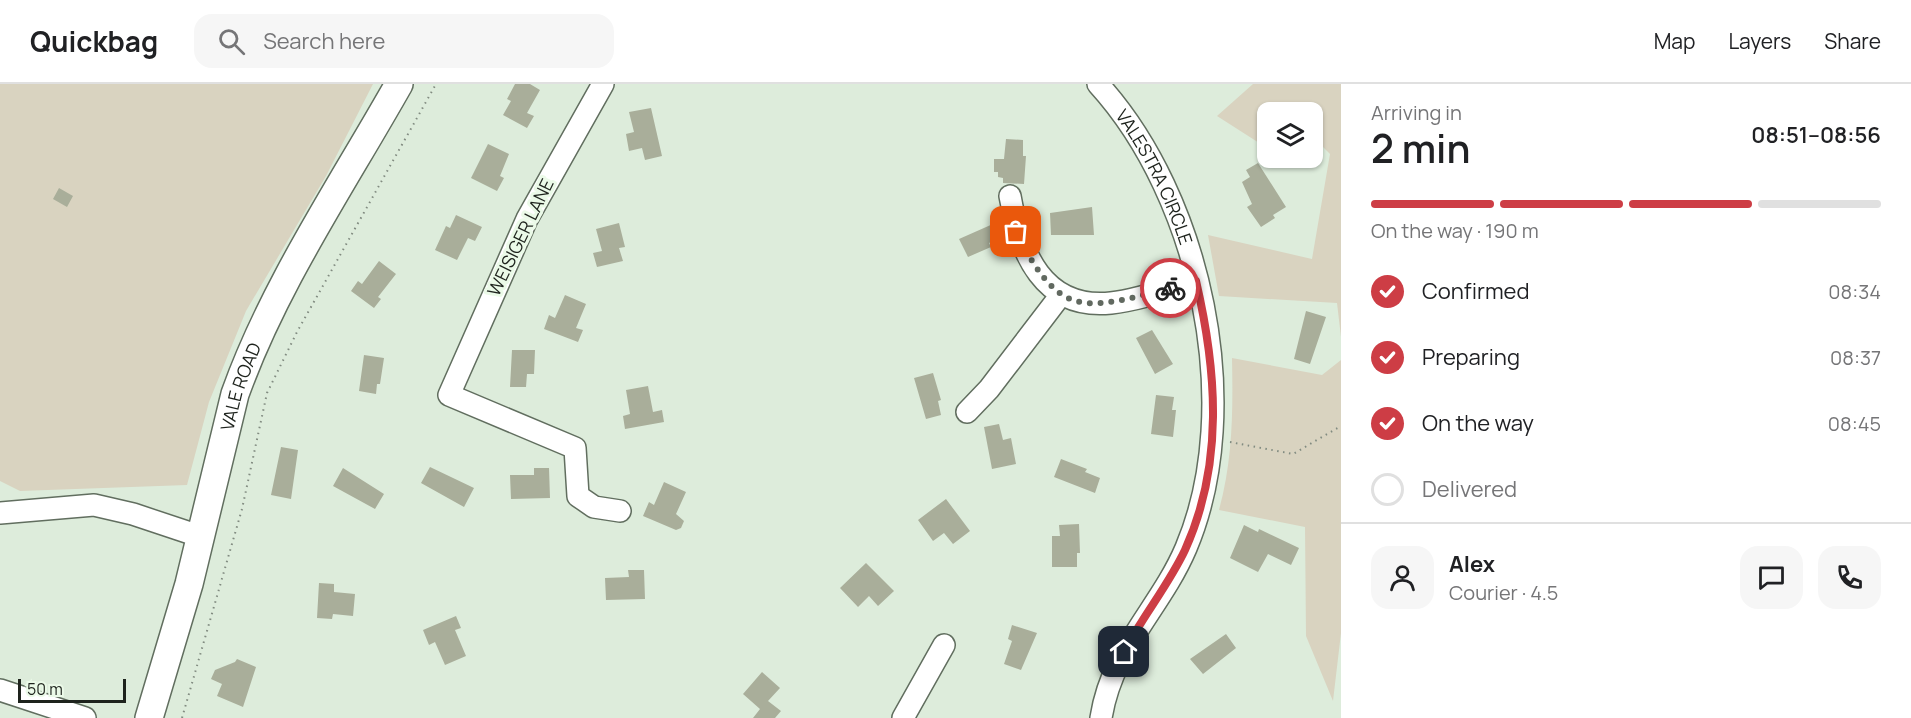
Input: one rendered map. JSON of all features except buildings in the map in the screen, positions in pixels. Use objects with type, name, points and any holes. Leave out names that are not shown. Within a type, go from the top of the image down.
[{"type":"main road","name":"VALE ROAD","points":[[149,718],[202,537],[235,394],[246,364],[341,183],[399,84]]},
{"type":"street","name":"WEISIGER LANE","points":[[603,84],[527,219],[449,395],[575,448],[578,496],[594,507],[620,511]]},
{"type":"street","name":"VALESTRA CIRCLE","points":[[1098,84],[1131,129],[1167,192],[1187,243],[1208,334],[1214,378],[1212,439],[1202,499],[1193,531],[1184,552],[1116,666],[1101,718]]},
{"type":"street","points":[[1010,196],[1016,232],[1034,268],[1060,296],[1095,304],[1113,303],[1196,281]]},
{"type":"street","points":[[967,412],[989,389],[1060,296]]},
{"type":"street","points":[[0,513],[94,505],[133,514],[202,537]]},
{"type":"street","points":[[903,718],[944,645]]},
{"type":"street","points":[[0,690],[80,717]]},
{"type":"path","points":[[182,718],[242,509],[267,393],[297,332],[436,84]]},
{"type":"path","points":[[1212,439],[1293,454],[1341,426]]},
{"type":"shaded area","points":[[0,84],[373,84],[326,176],[246,311],[209,402],[187,485],[20,491],[0,481]]},
{"type":"shaded area","points":[[1253,84],[1341,84],[1341,337],[1337,303],[1219,296],[1208,235],[1312,259],[1330,154],[1323,147],[1323,102],[1257,102],[1257,142],[1217,116]]},
{"type":"shaded area","points":[[1232,358],[1322,375],[1341,360],[1341,633],[1333,701],[1306,636],[1305,527],[1219,510],[1230,453]]},
{"type":"way so far","points":[[1016,232],[1034,268],[1060,296],[1095,304],[1113,303],[1170,288]]},
{"type":"route","points":[[1124,652],[1184,552],[1202,499],[1210,456],[1214,378],[1208,334],[1196,281],[1170,288]]}]
